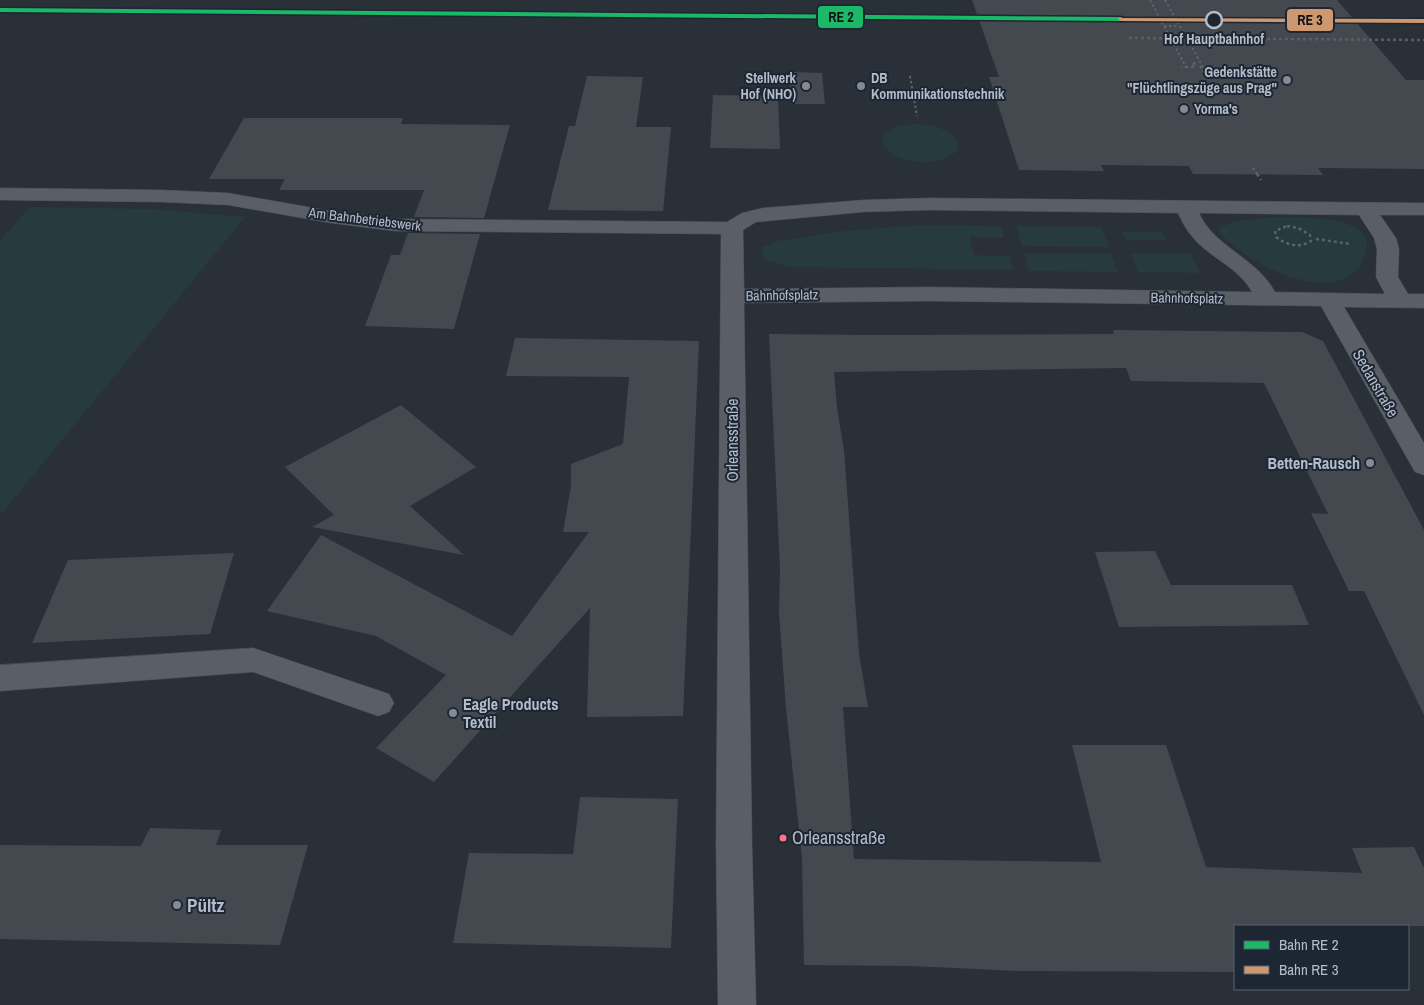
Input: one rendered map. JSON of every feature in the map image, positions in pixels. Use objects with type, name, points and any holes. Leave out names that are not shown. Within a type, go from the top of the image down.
[{"type":"street","name":"Am Bahnbetriebswerk","points":[[0,194],[162,196],[228,199],[331,217],[395,225],[732,232],[802,224],[829,209],[844,213],[884,215],[900,212],[917,205],[931,210],[967,213],[991,204],[1009,211],[1049,214],[1070,206],[1089,212],[1140,213],[1175,206]]},
{"type":"street","points":[[1175,206],[1424,209]]},
{"type":"street","points":[[1175,206],[1212,246],[1253,276],[1268,299]]},
{"type":"street","points":[[1365,208],[1386,238],[1388,249],[1387,277],[1400,301]]},
{"type":"street","name":"Bahnhofsplatz","points":[[732,232],[732,287],[839,294],[1424,301]]},
{"type":"street","name":"Orleansstraße","points":[[732,287],[734,834],[737,1005]]},
{"type":"street","name":"Sedanstraße","points":[[1329,300],[1424,466]]},
{"type":"street","points":[[0,678],[253,660],[378,702]]},
{"type":"path","points":[[1150,0],[1186,66]]},
{"type":"path","points":[[1163,1],[1201,65]]},
{"type":"path","points":[[1174,21],[1183,36]]},
{"type":"path","points":[[1160,28],[1172,26],[1174,28],[1172,25],[1186,29]]},
{"type":"path","points":[[1194,57],[1207,78]]},
{"type":"path","points":[[1186,66],[1195,67],[1192,63],[1198,63]]},
{"type":"path","points":[[1181,67],[1201,65],[1209,68]]},
{"type":"path","points":[[910,76],[917,116]]},
{"type":"path","points":[[1253,168],[1259,176]]},
{"type":"green space","points":[[916,124],[937,127],[950,133],[955,137],[958,150],[940,160],[918,162],[897,156],[882,142],[887,133],[895,127]]},
{"type":"green space","points":[[30,207],[153,209],[245,217],[3,512],[0,511],[0,241]]},
{"type":"green space","points":[[1274,217],[1333,220],[1355,227],[1366,238],[1365,255],[1354,273],[1337,281],[1317,283],[1294,278],[1271,269],[1250,258],[1232,245],[1219,232],[1219,228],[1235,221]]},
{"type":"green space","points":[[917,225],[1001,226],[1004,238],[970,237],[974,255],[1010,256],[1013,270],[788,267],[768,261],[761,253],[763,247],[777,241],[844,231]]},
{"type":"green space","points":[[1016,226],[1101,227],[1109,247],[1022,246]]},
{"type":"green space","points":[[1122,232],[1162,232],[1166,240],[1125,240]]},
{"type":"green space","points":[[1024,253],[1111,254],[1118,272],[1029,271]]},
{"type":"green space","points":[[1131,254],[1191,254],[1200,273],[1138,272]]},
{"type":"building","points":[[972,0],[1337,0],[1406,80],[1424,80],[1424,169],[1318,168],[1323,175],[1193,174],[1189,166],[1101,165],[1104,171],[1019,170],[989,77],[999,77]]},
{"type":"building","name":"Stellwerk Hof (NHO)","points":[[789,72],[822,73],[825,104],[791,104]]},
{"type":"building","points":[[587,76],[643,77],[636,127],[671,127],[663,211],[548,210],[569,126],[575,126]]},
{"type":"building","points":[[713,95],[778,96],[780,149],[710,148]]},
{"type":"building","points":[[244,118],[403,118],[401,124],[510,125],[484,218],[414,217],[424,190],[279,190],[285,179],[209,179]]},
{"type":"building","points":[[408,233],[480,234],[454,329],[365,326],[391,255],[400,255]]},
{"type":"building","points":[[1113,330],[1302,332],[1323,341],[1424,530],[1424,715],[1364,591],[1349,591],[1311,513],[1328,514],[1264,383],[1131,381],[1126,368],[834,372],[837,408],[844,450],[859,654],[868,707],[843,707],[854,859],[1101,862],[1072,745],[1166,745],[1206,867],[1362,873],[1352,848],[1414,847],[1424,868],[1424,926],[1234,925],[1234,972],[1020,971],[911,966],[804,965],[802,858],[786,708],[779,613],[780,568],[769,334],[1114,334]]},
{"type":"building","points":[[515,338],[699,341],[683,716],[587,717],[590,608],[434,782],[376,748],[446,675],[376,636],[267,611],[321,535],[512,636],[589,532],[563,532],[571,486],[571,464],[623,444],[629,377],[506,376]]},
{"type":"building","points":[[401,405],[476,467],[410,506],[464,555],[312,527],[334,515],[285,467]]},
{"type":"building","points":[[1155,551],[1171,585],[1292,585],[1309,625],[1119,627],[1095,552]]},
{"type":"building","points":[[234,553],[210,634],[32,643],[68,560]]},
{"type":"building","points":[[580,797],[678,799],[671,948],[453,943],[469,853],[573,854]]},
{"type":"building","points":[[150,828],[221,830],[216,845],[308,845],[280,945],[0,939],[0,845],[141,846]]},
{"type":"railway","points":[[1129,38],[1424,40]]},
{"type":"transit line","points":[[0,10],[1121,19]]},
{"type":"transit line","points":[[1121,19],[1424,21]]},
{"type":"place","name":"Hof Hauptbahnhof","points":[[1214,20]]},
{"type":"place","name":"Gedenkstätte \"Flüchtlingszüge aus Prag\"","points":[[1287,80]]},
{"type":"place","name":"Stellwerk Hof (NHO)","points":[[806,86]]},
{"type":"place","name":"DB Kommunikationstechnik","points":[[861,86]]},
{"type":"place","name":"Yorma's","points":[[1184,109]]},
{"type":"place","name":"Betten-Rausch","points":[[1370,463]]},
{"type":"place","name":"Eagle Products Textil","points":[[453,713]]},
{"type":"place","name":"Orleansstraße","points":[[783,838]]},
{"type":"place","name":"Pültz","points":[[177,905]]}]
